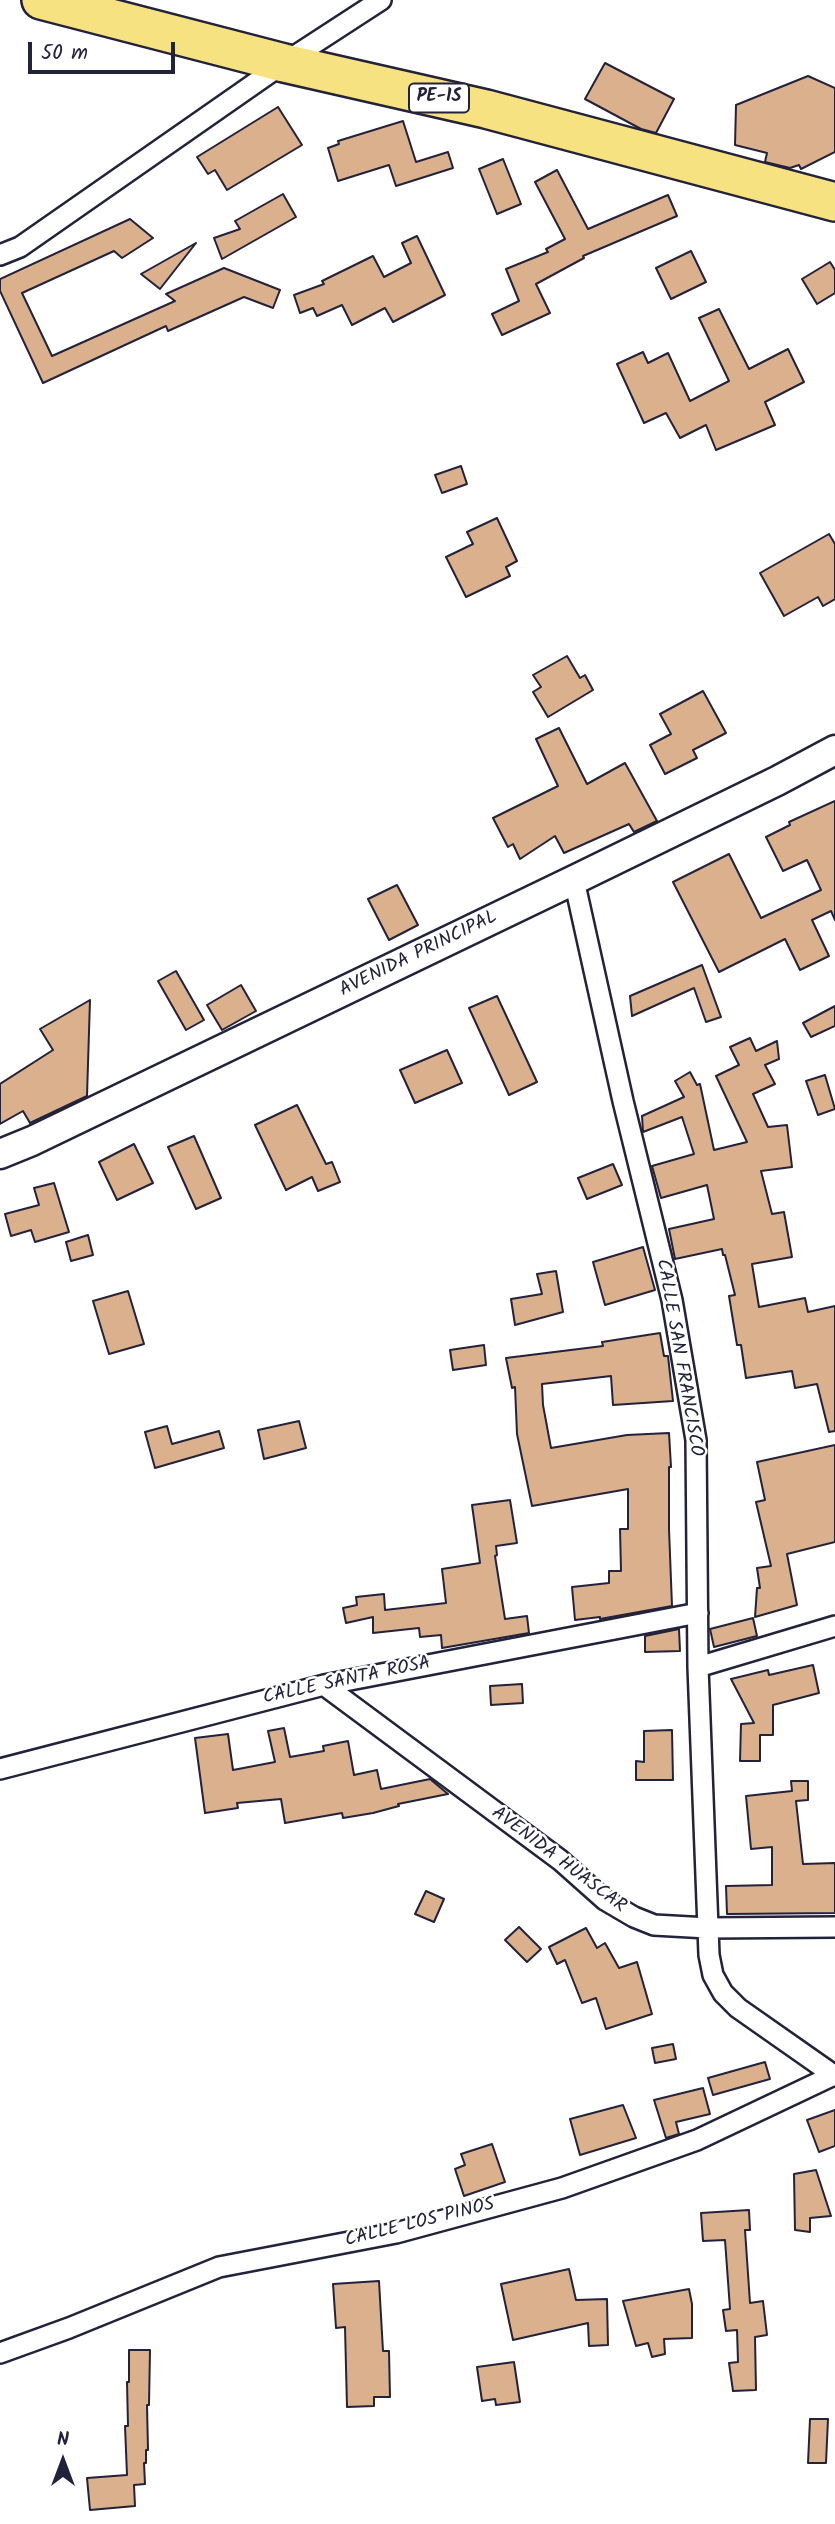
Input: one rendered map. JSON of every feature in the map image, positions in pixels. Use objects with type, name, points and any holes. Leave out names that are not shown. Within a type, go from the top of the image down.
[{"type":"highway","name":"PE-1S","points":[[41,0],[284,63],[486,109],[835,202]]},
{"type":"main road","name":"AVENIDA PRINCIPAL","points":[[0,1154],[32,1142],[574,880],[835,750]]},
{"type":"street","points":[[0,256],[20,247],[284,63],[381,0]]},
{"type":"street","name":"CALLE SAN FRANCISCO","points":[[574,880],[622,1101],[674,1312],[696,1440],[698,1667],[708,1928]]},
{"type":"street","name":"CALLE SANTA ROSA","points":[[0,1769],[324,1685],[698,1613]]},
{"type":"street","points":[[698,1667],[835,1626]]},
{"type":"street","name":"AVENIDA HUASCAR","points":[[324,1685],[560,1860],[605,1900],[634,1917],[654,1924],[708,1928],[835,1927]]},
{"type":"street","points":[[708,1928],[713,1975],[723,1993],[738,2008],[834,2076]]},
{"type":"street","name":"CALLE LOS PINOS","points":[[0,2353],[219,2267],[396,2233],[562,2188],[697,2140],[834,2076]]},
{"type":"building","points":[[605,63],[674,99],[656,133],[641,129],[585,99]]},
{"type":"building","points":[[808,76],[835,88],[835,152],[801,169],[799,165],[790,168],[765,162],[767,153],[735,145],[736,105]]},
{"type":"building","points":[[278,107],[302,145],[227,190],[215,170],[208,174],[197,157]]},
{"type":"building","points":[[403,121],[416,162],[448,152],[453,168],[396,186],[389,165],[338,181],[328,148],[339,144],[338,141]]},
{"type":"building","points":[[503,159],[521,204],[497,214],[479,169]]},
{"type":"building","points":[[557,170],[588,229],[668,195],[677,216],[583,256],[584,258],[536,284],[550,313],[502,335],[492,314],[519,301],[506,269],[548,252],[546,249],[565,239],[535,182]]},
{"type":"building","points":[[283,194],[296,217],[222,259],[214,238],[240,229],[235,221]]},
{"type":"building","points":[[130,219],[153,238],[122,258],[114,251],[22,293],[52,356],[175,301],[166,294],[224,268],[280,290],[273,308],[244,297],[168,331],[166,326],[43,383],[0,291],[0,279]]},
{"type":"building","points":[[417,236],[445,295],[393,322],[385,308],[352,325],[342,305],[317,316],[313,308],[300,313],[294,295],[324,284],[322,281],[373,256],[384,277],[411,263],[402,243]]},
{"type":"building","points":[[196,243],[160,289],[141,274]]},
{"type":"building","points":[[691,251],[706,282],[671,299],[656,268]]},
{"type":"building","points":[[830,262],[835,270],[835,293],[817,304],[802,279]]},
{"type":"building","points":[[719,309],[749,369],[788,349],[804,382],[765,402],[775,425],[716,450],[706,425],[680,438],[666,413],[644,423],[617,364],[643,352],[648,363],[668,353],[690,401],[729,381],[699,318]]},
{"type":"building","points":[[461,466],[467,484],[442,493],[435,475]]},
{"type":"building","points":[[497,518],[517,561],[506,567],[510,576],[466,597],[446,557],[473,544],[467,532]]},
{"type":"building","points":[[829,534],[835,544],[835,599],[823,606],[818,597],[784,616],[760,573]]},
{"type":"building","points":[[567,656],[580,678],[585,675],[593,690],[548,717],[533,692],[541,687],[533,675]]},
{"type":"building","points":[[703,691],[726,733],[693,750],[697,758],[665,774],[650,745],[671,734],[660,714]]},
{"type":"building","points":[[559,728],[587,784],[625,763],[657,821],[634,832],[629,824],[564,853],[555,836],[520,859],[513,844],[508,847],[493,818],[558,786],[536,739]]},
{"type":"building","points":[[835,801],[835,920],[831,911],[812,920],[829,956],[800,970],[785,939],[719,972],[673,882],[729,854],[761,918],[821,890],[807,860],[783,871],[766,837],[790,825],[789,822]]},
{"type":"building","points":[[397,885],[418,925],[389,940],[368,899]]},
{"type":"building","points":[[702,965],[721,1017],[706,1022],[694,988],[632,1016],[630,996]]},
{"type":"building","points":[[176,971],[204,1020],[186,1030],[158,981]]},
{"type":"building","points":[[241,985],[256,1011],[222,1030],[207,1005]]},
{"type":"building","points":[[497,996],[537,1082],[509,1095],[469,1008]]},
{"type":"building","points":[[90,1000],[87,1096],[30,1123],[23,1111],[0,1124],[0,1084],[53,1050],[40,1029]]},
{"type":"building","points":[[835,1006],[835,1026],[811,1037],[803,1023]]},
{"type":"building","points":[[750,1038],[756,1051],[777,1041],[779,1059],[765,1065],[775,1084],[753,1094],[768,1127],[787,1125],[792,1167],[761,1171],[772,1214],[784,1212],[792,1257],[752,1264],[759,1307],[805,1298],[808,1312],[835,1306],[835,1431],[829,1432],[817,1384],[795,1388],[792,1371],[746,1378],[741,1345],[737,1345],[729,1296],[735,1295],[722,1249],[675,1259],[669,1229],[714,1219],[707,1185],[661,1198],[652,1166],[694,1154],[682,1117],[643,1132],[642,1116],[684,1097],[675,1081],[690,1072],[697,1085],[700,1084],[714,1150],[747,1142],[716,1076],[739,1065],[730,1047]]},
{"type":"building","points":[[447,1050],[462,1083],[415,1103],[400,1070]]},
{"type":"building","points":[[825,1075],[835,1109],[818,1115],[806,1081]]},
{"type":"building","points":[[297,1105],[326,1164],[332,1162],[340,1182],[318,1191],[312,1177],[286,1190],[255,1125]]},
{"type":"building","points":[[194,1136],[221,1198],[196,1209],[168,1147]]},
{"type":"building","points":[[134,1144],[153,1183],[117,1200],[99,1162]]},
{"type":"building","points":[[613,1164],[622,1185],[587,1199],[578,1178]]},
{"type":"building","points":[[54,1183],[69,1232],[35,1242],[31,1230],[11,1236],[5,1214],[39,1205],[34,1188]]},
{"type":"building","points":[[88,1235],[93,1255],[71,1261],[66,1242]]},
{"type":"building","points":[[643,1247],[655,1290],[605,1305],[593,1262]]},
{"type":"building","points":[[556,1271],[563,1312],[515,1325],[511,1299],[542,1294],[537,1274]]},
{"type":"building","points":[[128,1291],[144,1344],[109,1354],[93,1301]]},
{"type":"building","points":[[660,1333],[664,1356],[668,1356],[673,1401],[613,1405],[611,1376],[542,1384],[551,1448],[627,1435],[669,1433],[672,1606],[600,1619],[575,1620],[572,1587],[609,1583],[609,1571],[621,1571],[620,1529],[628,1529],[628,1489],[532,1506],[517,1434],[515,1387],[512,1388],[506,1358],[603,1346],[602,1342]]},
{"type":"building","points":[[484,1345],[486,1365],[453,1370],[450,1350]]},
{"type":"building","points":[[299,1421],[306,1448],[264,1459],[258,1430]]},
{"type":"building","points":[[167,1426],[172,1444],[219,1431],[224,1448],[155,1468],[145,1432]]},
{"type":"building","points":[[835,1445],[835,1542],[787,1554],[797,1605],[755,1617],[757,1588],[760,1588],[757,1568],[771,1566],[756,1502],[765,1500],[757,1462]]},
{"type":"building","points":[[510,1500],[517,1543],[496,1546],[495,1556],[505,1619],[527,1616],[529,1633],[442,1648],[441,1635],[420,1637],[419,1628],[373,1633],[373,1617],[346,1623],[343,1608],[357,1605],[356,1597],[384,1594],[385,1610],[446,1603],[442,1569],[480,1563],[472,1505]]},
{"type":"building","points":[[753,1618],[757,1636],[714,1647],[710,1629]]},
{"type":"building","points":[[679,1629],[680,1651],[645,1652],[645,1636]]},
{"type":"building","points":[[813,1665],[819,1693],[773,1705],[773,1735],[760,1735],[760,1761],[740,1761],[741,1724],[754,1723],[731,1679],[768,1670],[769,1675]]},
{"type":"building","points":[[522,1684],[523,1703],[491,1705],[490,1686]]},
{"type":"building","points":[[284,1728],[290,1757],[324,1751],[323,1746],[348,1741],[354,1775],[377,1770],[381,1789],[430,1779],[448,1794],[398,1804],[399,1806],[373,1813],[343,1818],[342,1813],[285,1823],[281,1799],[237,1803],[238,1808],[205,1813],[195,1738],[228,1734],[233,1770],[275,1762],[268,1731]]},
{"type":"building","points":[[672,1730],[673,1780],[636,1780],[636,1761],[644,1762],[644,1731]]},
{"type":"building","points":[[791,1781],[808,1781],[808,1800],[796,1801],[803,1864],[835,1863],[835,1913],[727,1914],[726,1886],[772,1885],[772,1847],[751,1849],[746,1796],[792,1791]]},
{"type":"building","points":[[426,1891],[444,1899],[434,1922],[415,1914]]},
{"type":"building","points":[[519,1927],[541,1949],[527,1962],[505,1940]]},
{"type":"building","points":[[586,1928],[597,1948],[605,1943],[619,1968],[637,1962],[652,2014],[606,2029],[596,1998],[582,2003],[565,1960],[557,1964],[549,1947]]},
{"type":"building","points":[[673,2044],[676,2059],[655,2063],[652,2048]]},
{"type":"building","points":[[765,2062],[770,2079],[713,2095],[708,2078]]},
{"type":"building","points":[[703,2088],[710,2114],[676,2122],[679,2134],[666,2138],[654,2100]]},
{"type":"building","points":[[623,2105],[636,2138],[580,2155],[570,2119]]},
{"type":"building","points":[[835,2110],[835,2146],[819,2152],[807,2120]]},
{"type":"building","points":[[492,2144],[505,2182],[464,2196],[455,2169],[465,2165],[461,2154]]},
{"type":"building","points":[[816,2170],[831,2216],[810,2218],[810,2232],[795,2230],[794,2174]]},
{"type":"building","points":[[749,2210],[750,2230],[745,2230],[750,2303],[763,2301],[767,2335],[755,2337],[756,2390],[733,2391],[729,2363],[738,2362],[737,2330],[726,2331],[723,2310],[730,2309],[725,2240],[703,2241],[701,2213]]},
{"type":"building","points":[[569,2269],[576,2300],[607,2299],[608,2345],[589,2346],[588,2323],[513,2340],[501,2284]]},
{"type":"building","points":[[379,2281],[383,2351],[389,2351],[390,2397],[374,2397],[374,2406],[347,2407],[345,2327],[336,2328],[333,2284]]},
{"type":"building","points":[[689,2289],[692,2338],[664,2339],[665,2354],[652,2357],[648,2343],[636,2346],[623,2301]]},
{"type":"building","points":[[129,2350],[150,2350],[145,2484],[134,2485],[135,2506],[90,2510],[87,2478],[127,2475],[125,2426],[128,2426]]},
{"type":"building","points":[[514,2362],[520,2402],[496,2405],[495,2399],[482,2401],[477,2367]]},
{"type":"building","points":[[810,2419],[828,2419],[826,2463],[808,2463]]}]
